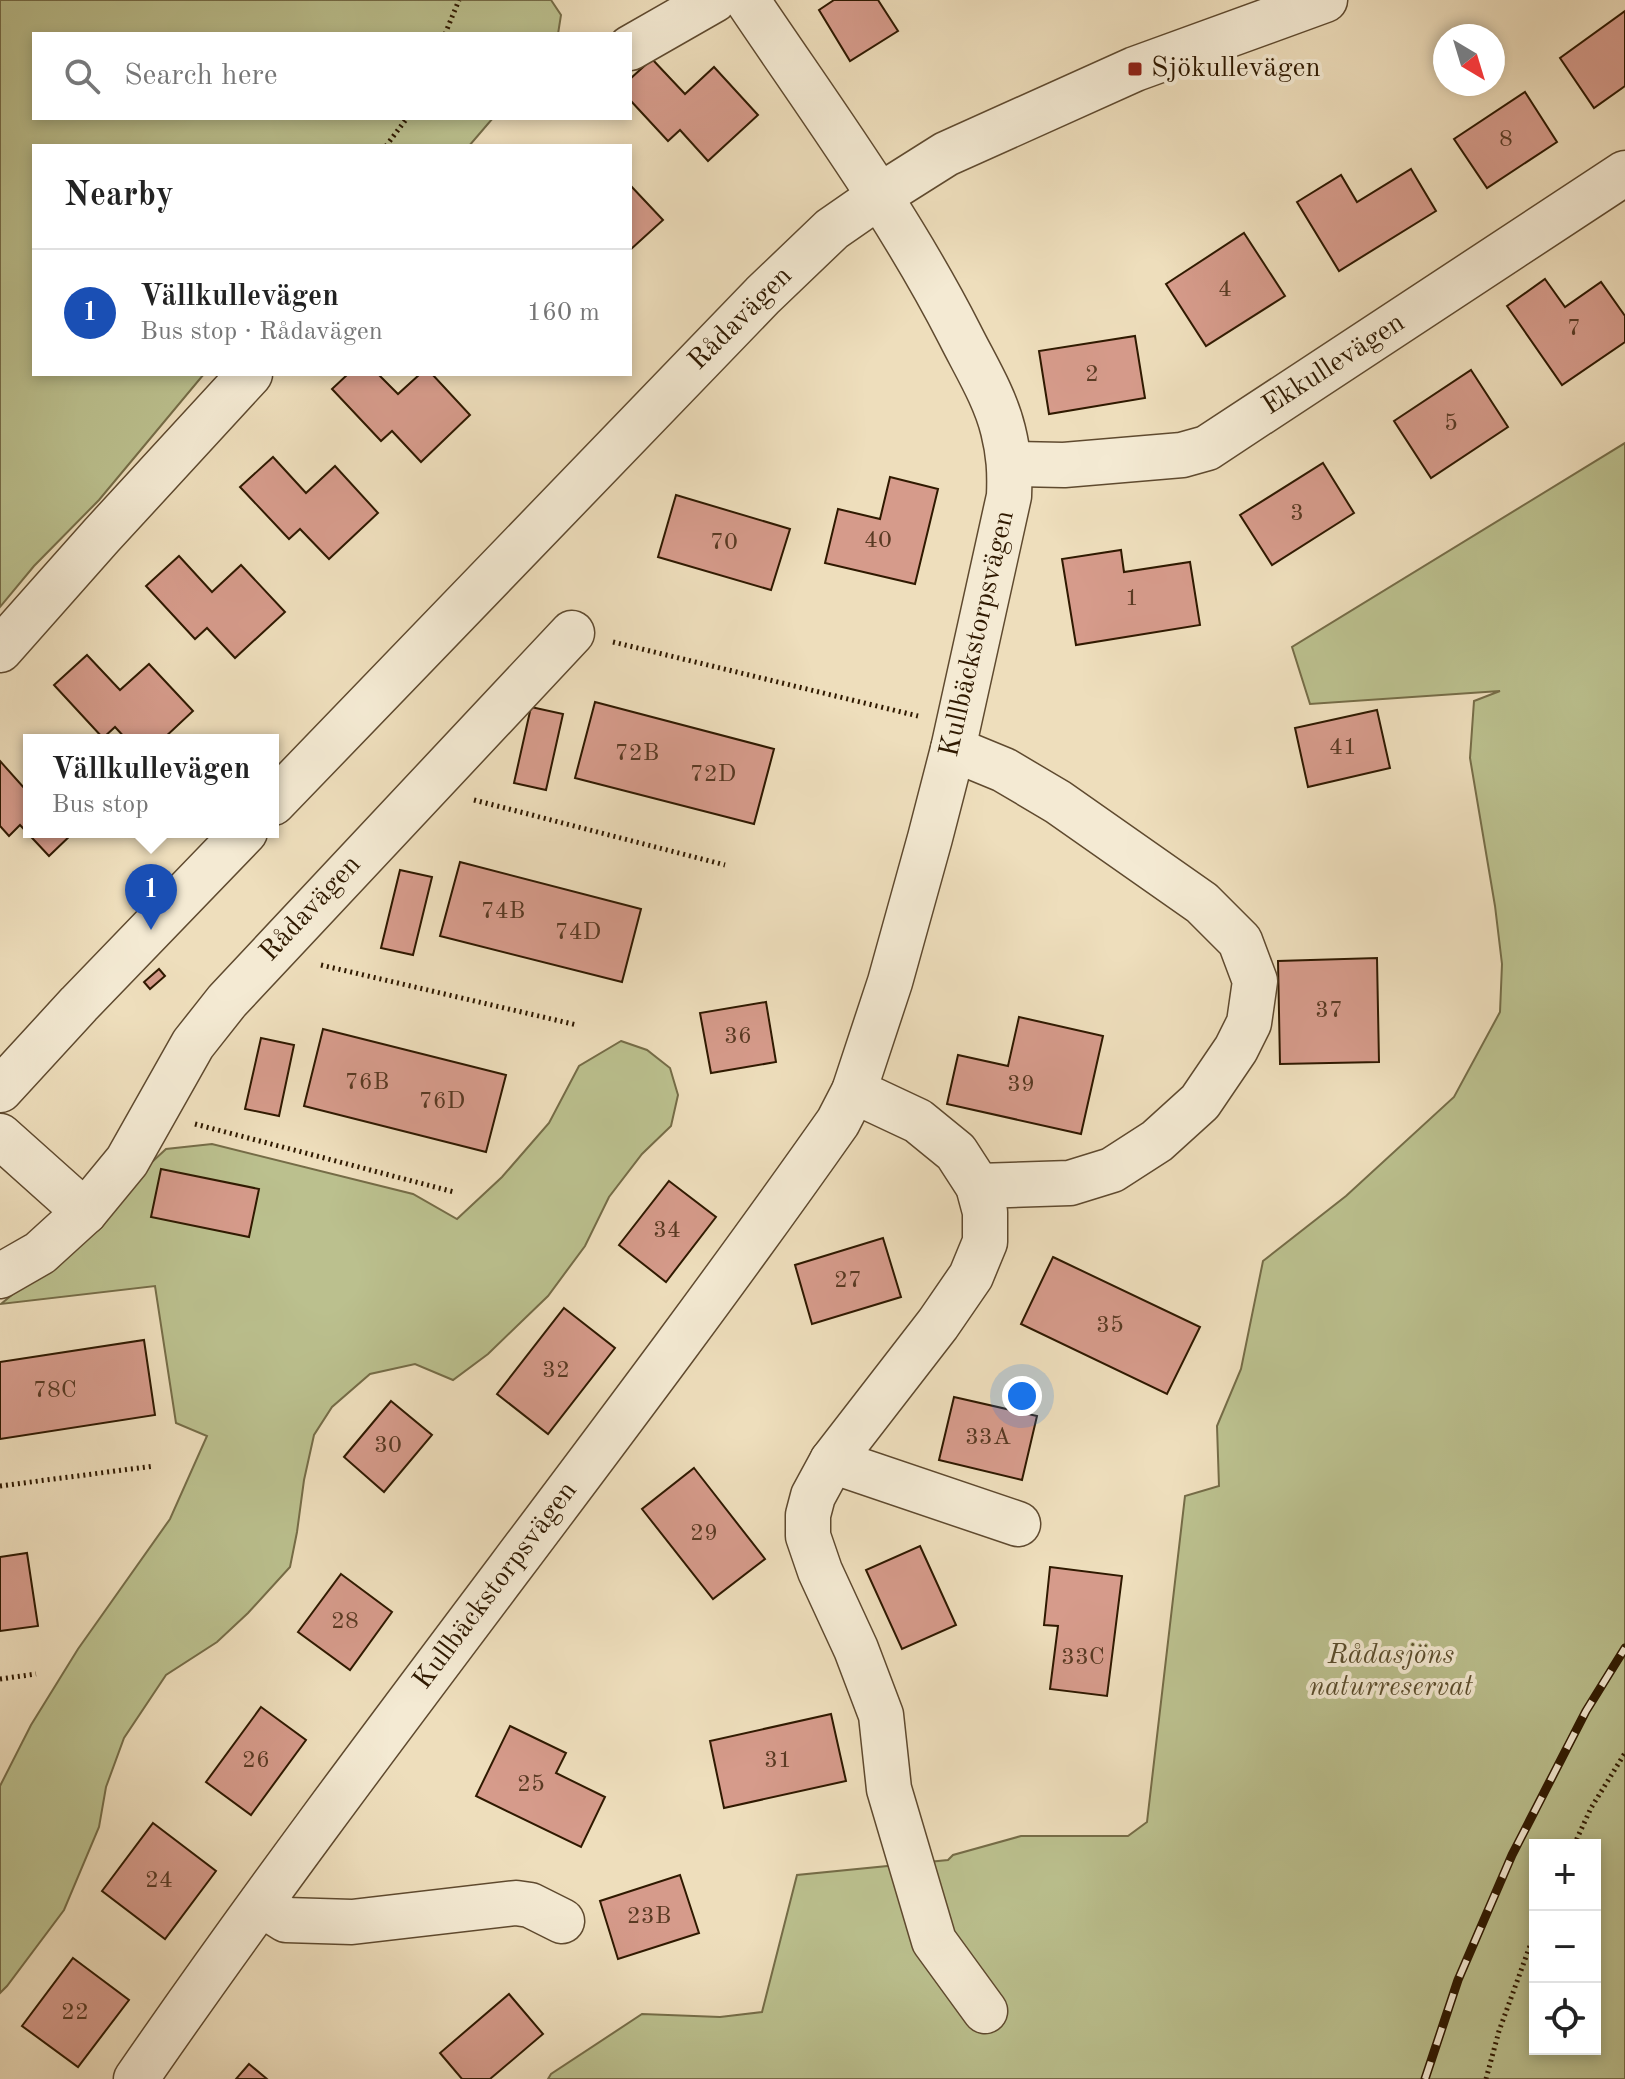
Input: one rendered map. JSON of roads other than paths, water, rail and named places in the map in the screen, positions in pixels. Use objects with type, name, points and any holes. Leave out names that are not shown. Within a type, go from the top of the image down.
[{"type":"street","points":[[632,47],[714,0]]},
{"type":"street","points":[[747,0],[881,195]]},
{"type":"street","name":"Rådavägen","points":[[279,797],[763,295],[832,229],[946,154],[1034,113],[1135,69],[1325,0]]},
{"type":"street","name":"Ekkullevägen","points":[[1011,464],[1064,465],[1182,455],[1207,448],[1625,173]]},
{"type":"street","name":"Kullbäckstorpsvägen","points":[[136,2079],[383,1735],[669,1357],[831,1132],[854,1091],[890,982],[956,737],[1009,496],[1011,464],[1003,427],[985,383],[935,286],[881,195]]},
{"type":"street","points":[[0,650],[248,376]]},
{"type":"street","name":"Rådavägen","points":[[0,1276],[40,1253],[85,1212],[127,1161],[193,1044],[227,1001],[572,633]]},
{"type":"street","points":[[956,737],[1058,802],[1202,903],[1240,941],[1255,981],[1249,1023],[1236,1049],[1200,1102],[1157,1141],[1112,1170],[1070,1183],[978,1186]]},
{"type":"street","points":[[0,1090],[239,838]]},
{"type":"street","points":[[854,1091],[918,1121],[956,1152],[978,1186],[985,1212],[985,1242],[971,1276],[938,1324],[832,1461],[813,1496],[808,1515],[808,1536],[820,1571],[856,1649],[881,1715],[889,1789],[934,1941],[985,2011]]},
{"type":"street","points":[[0,1136],[85,1212]]},
{"type":"street","points":[[832,1461],[1018,1524]]},
{"type":"street","points":[[261,1904],[286,1920],[352,1922],[516,1903],[530,1905],[562,1921]]},
{"type":"railway","points":[[1425,2079],[1458,1980],[1512,1855],[1586,1711],[1625,1648]]},
{"type":"place","name":"Sjökullevägen","points":[[1135,69]]},
{"type":"place","name":"Vällkullevägen","points":[[151,930]]},
{"type":"park label","name":"Rådasjöns naturreservat","points":[[1391,1672]]}]
